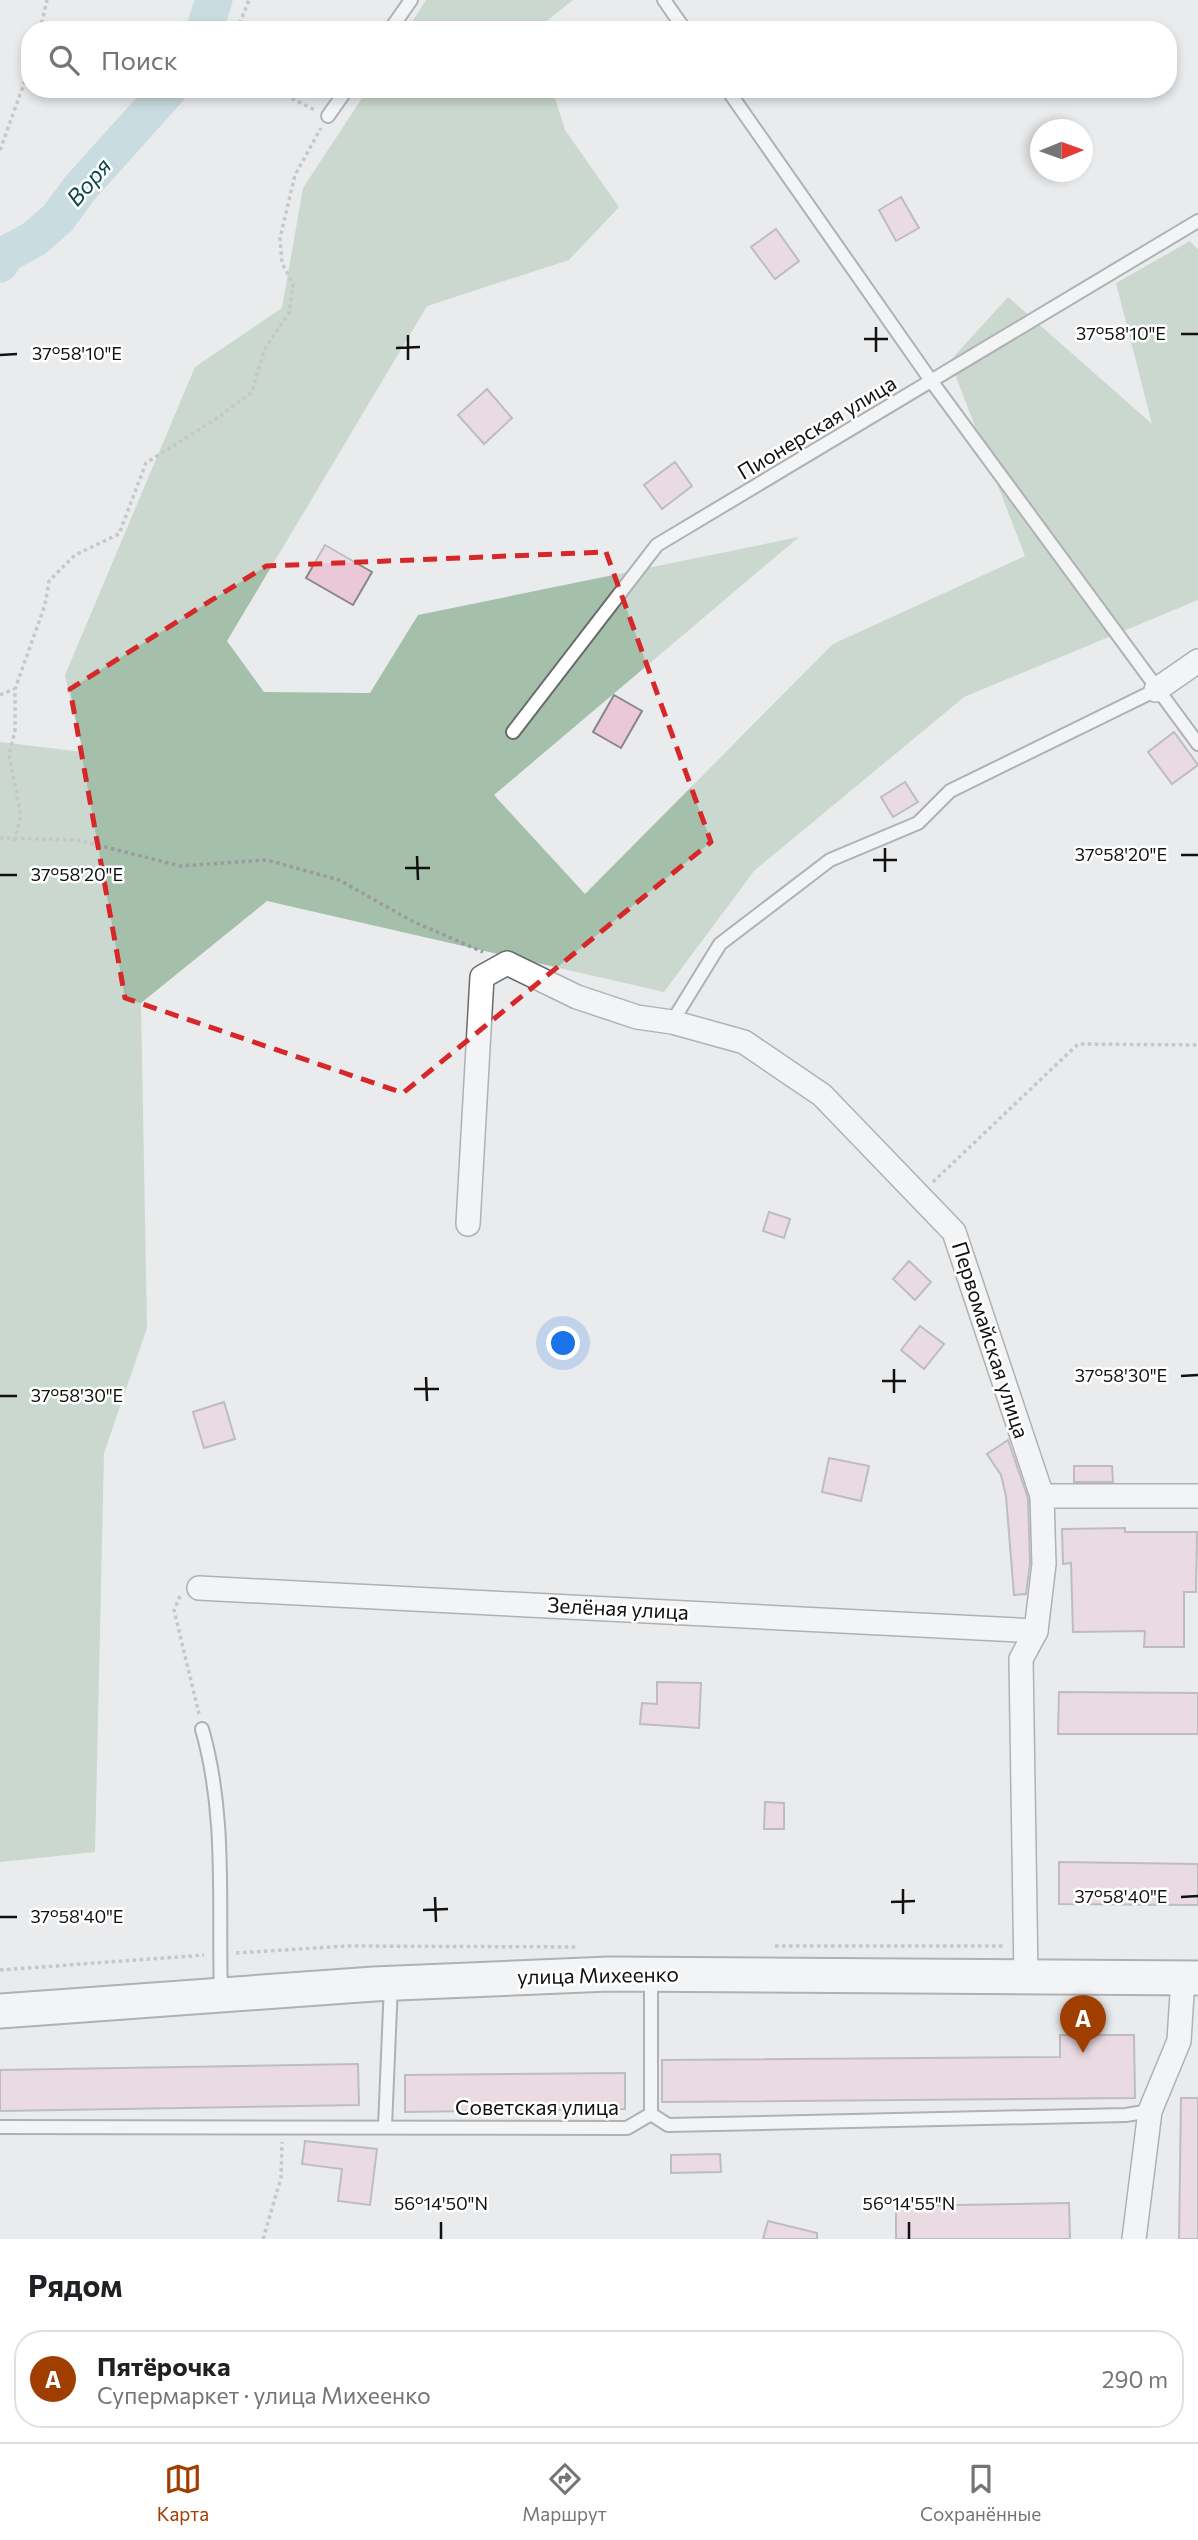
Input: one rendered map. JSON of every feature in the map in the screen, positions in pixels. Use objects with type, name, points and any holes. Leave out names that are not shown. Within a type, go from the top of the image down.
[{"type":"street","points":[[1156,690],[1198,661]]},
{"type":"street","points":[[468,1224],[482,977],[507,963]]},
{"type":"street","name":"Первомайская улица","points":[[507,963],[577,997],[637,1017],[672,1022],[744,1042],[822,1095],[954,1232],[1041,1496],[1044,1564],[1037,1631],[1021,1659],[1026,1977]]},
{"type":"street","points":[[1041,1496],[1198,1496]]},
{"type":"street","name":"Зелёная улица","points":[[199,1588],[1037,1631]]},
{"type":"street","name":"улица Михеенко","points":[[0,2011],[391,1983],[651,1974],[1191,1978]]},
{"type":"street","points":[[1135,2239],[1150,2111],[1179,2040],[1191,1978]]},
{"type":"lane","points":[[396,21],[411,0]]},
{"type":"lane","points":[[664,0],[679,21]]},
{"type":"lane","points":[[328,116],[341,98]]},
{"type":"lane","points":[[733,98],[932,382],[1198,744]]},
{"type":"lane","name":"Пионерская улица","points":[[513,732],[657,545],[1198,221]]},
{"type":"lane","points":[[672,1022],[720,944],[830,860],[918,823],[950,791],[1156,690]]},
{"type":"lane","points":[[202,1729],[209,1753],[221,1840],[221,1995]]},
{"type":"lane","points":[[651,1974],[651,2114],[668,2125],[1126,2115],[1150,2111]]},
{"type":"lane","points":[[385,2127],[391,1983]]},
{"type":"lane","name":"Советская улица","points":[[0,2127],[628,2128],[651,2114]]},
{"type":"path","points":[[42,21],[47,0]]},
{"type":"path","points":[[241,21],[249,0]]},
{"type":"path","points":[[0,150],[21,92]]},
{"type":"path","points":[[14,841],[21,816],[9,755],[15,731],[15,689],[45,605],[50,582],[75,555],[119,534],[146,463],[213,421],[252,392],[264,350],[289,313],[293,285],[282,262],[280,238],[295,175],[328,116],[291,98]]},
{"type":"path","points":[[0,695],[15,689]]},
{"type":"path","points":[[0,838],[14,841],[78,840],[180,866],[267,860],[339,880],[412,921],[507,963]]},
{"type":"path","points":[[918,1195],[1078,1044],[1198,1045]]},
{"type":"path","points":[[199,1588],[186,1590],[177,1600],[174,1610],[202,1729]]},
{"type":"path","points":[[263,2239],[281,2178],[282,2127]]},
{"type":"highlighted area","points":[[606,552],[711,842],[403,1093],[125,998],[70,689],[266,566]]},
{"type":"green space","points":[[426,0],[573,0],[546,21],[413,21]]},
{"type":"green space","points":[[362,98],[555,98],[565,130],[619,207],[569,260],[427,306],[227,641],[264,692],[370,693],[418,615],[799,537],[494,795],[585,894],[833,644],[1025,556],[950,361],[1008,297],[1152,424],[1116,283],[1190,241],[1198,250],[1198,600],[964,697],[754,871],[664,992],[267,901],[141,1003],[147,1328],[104,1453],[95,1852],[0,1862],[0,742],[83,752],[65,675],[195,367],[282,308],[303,188]]},
{"type":"building","points":[[901,197],[919,228],[896,241],[879,210]]},
{"type":"building","points":[[776,229],[799,261],[775,279],[751,247]]},
{"type":"building","points":[[487,389],[512,418],[484,444],[458,415]]},
{"type":"building","points":[[675,462],[692,486],[662,509],[644,485]]},
{"type":"building","points":[[325,545],[372,572],[353,605],[306,578]]},
{"type":"building","points":[[614,695],[642,711],[621,748],[593,732]]},
{"type":"building","points":[[1174,732],[1198,765],[1172,784],[1148,752]]},
{"type":"building","points":[[905,782],[918,802],[893,817],[881,797]]},
{"type":"building","points":[[769,1212],[790,1219],[784,1238],[763,1231]]},
{"type":"building","points":[[909,1261],[931,1282],[915,1300],[893,1279]]},
{"type":"building","points":[[920,1326],[944,1344],[924,1369],[901,1350]]},
{"type":"building","points":[[224,1402],[235,1439],[204,1448],[193,1412]]},
{"type":"building","points":[[1008,1440],[1028,1498],[1030,1563],[1026,1594],[1014,1595],[1006,1496],[1001,1475],[987,1454]]},
{"type":"building","points":[[829,1458],[869,1466],[861,1501],[822,1492]]},
{"type":"building","points":[[1074,1466],[1112,1466],[1113,1482],[1074,1482]]},
{"type":"building","points":[[1125,1528],[1125,1532],[1197,1532],[1196,1592],[1184,1592],[1184,1647],[1144,1647],[1145,1631],[1073,1632],[1071,1563],[1063,1564],[1062,1529]]},
{"type":"building","points":[[657,1682],[701,1683],[699,1728],[640,1724],[642,1703],[657,1704]]},
{"type":"building","points":[[1059,1692],[1198,1693],[1198,1734],[1058,1734]]},
{"type":"building","points":[[765,1802],[784,1803],[784,1829],[764,1829]]},
{"type":"building","points":[[1059,1862],[1198,1864],[1198,1905],[1059,1904]]},
{"type":"building","points":[[1060,2035],[1134,2035],[1135,2098],[662,2102],[662,2060],[1060,2057]]},
{"type":"building","points":[[358,2064],[359,2105],[0,2111],[0,2070]]},
{"type":"building","points":[[625,2073],[625,2109],[405,2112],[405,2075]]},
{"type":"building","points":[[1181,2098],[1198,2098],[1198,2239],[1179,2239]]},
{"type":"building","points":[[305,2141],[377,2149],[370,2205],[338,2201],[342,2169],[302,2164]]},
{"type":"building","points":[[720,2154],[721,2172],[671,2173],[671,2155]]},
{"type":"building","points":[[1069,2203],[1070,2239],[896,2239],[896,2206]]},
{"type":"building","points":[[768,2221],[817,2233],[817,2239],[763,2239]]},
{"type":"waterway","name":"Воря","points":[[207,21],[214,0]]},
{"type":"waterway","name":"Воря","points":[[0,264],[6,254],[34,239],[58,218],[80,188],[161,98]]},
{"type":"place","name":"Пятёрочка","points":[[1083,2053]]}]
